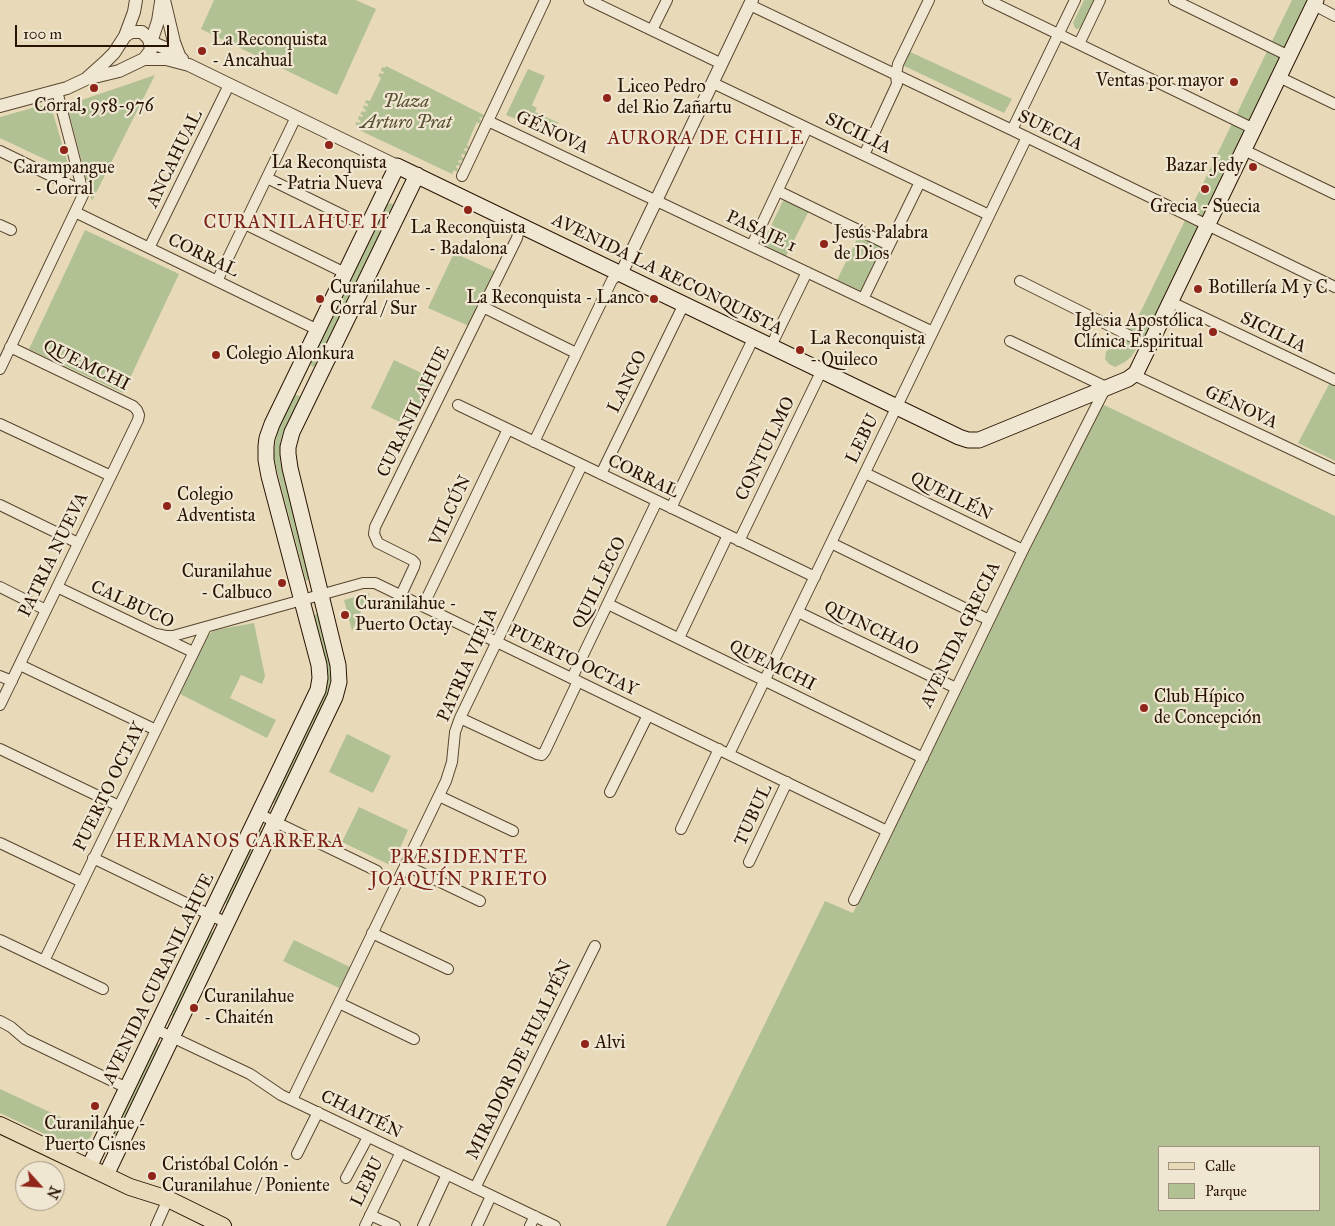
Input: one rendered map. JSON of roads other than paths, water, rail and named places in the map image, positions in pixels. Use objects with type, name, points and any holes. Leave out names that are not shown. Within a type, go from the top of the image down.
[{"type":"main road","points":[[1134,375],[1150,346],[1315,3]]},
{"type":"main road","name":"AVENIDA LA RECONQUISTA","points":[[397,166],[964,438],[979,440],[1134,375]]},
{"type":"main road","name":"AVENIDA CURANILAHUE","points":[[89,1167],[320,685],[319,665],[269,476],[265,452],[269,432],[397,166]]},
{"type":"main road","name":"AVENIDA CURANILAHUE","points":[[106,1175],[338,690],[338,665],[288,454],[292,432],[417,176]]},
{"type":"main road","points":[[299,368],[319,377]]},
{"type":"main road","points":[[0,1125],[130,1187],[168,1199],[223,1226]]},
{"type":"street","points":[[136,0],[134,12],[121,48],[123,54],[132,61],[142,60]]},
{"type":"street","points":[[0,106],[66,88],[86,79],[119,70],[142,60],[151,50],[151,42],[162,0]]},
{"type":"street","points":[[162,0],[174,42],[185,62]]},
{"type":"street","points":[[462,176],[545,0]]},
{"type":"street","points":[[591,0],[722,64]]},
{"type":"street","points":[[652,30],[667,0]]},
{"type":"street","points":[[864,155],[897,84],[898,64],[929,0]]},
{"type":"street","points":[[988,0],[1254,129]]},
{"type":"street","points":[[1012,130],[1075,0]]},
{"type":"street","points":[[1079,44],[1100,0]]},
{"type":"street","points":[[1174,0],[1290,56]]},
{"type":"street","points":[[534,442],[612,280],[621,274],[751,2]]},
{"type":"street","name":"SUECIA","points":[[751,2],[896,75],[1335,287]]},
{"type":"street","points":[[1315,3],[1335,16]]},
{"type":"street","points":[[86,79],[105,62],[131,32],[138,31],[147,36],[151,42]]},
{"type":"street","name":"AVENIDA LA RECONQUISTA","points":[[151,42],[172,51],[185,62],[229,85],[397,166]]},
{"type":"street","name":"AVENIDA LA RECONQUISTA","points":[[142,60],[166,59],[185,62]]},
{"type":"street","points":[[1279,77],[1335,104]]},
{"type":"street","name":"SICILIA","points":[[713,83],[989,215]]},
{"type":"street","name":"ANCAHUAL","points":[[150,248],[229,85]]},
{"type":"street","points":[[0,369],[83,195],[57,90]]},
{"type":"street","points":[[217,281],[296,117]]},
{"type":"street","name":"GÉNOVA","points":[[488,121],[656,200]]},
{"type":"street","points":[[752,246],[807,128]]},
{"type":"street","name":"LEBU","points":[[729,754],[1027,137]]},
{"type":"street","points":[[1244,150],[1335,194]]},
{"type":"street","points":[[0,151],[82,191]]},
{"type":"street","points":[[267,178],[367,227]]},
{"type":"street","points":[[863,298],[920,182]]},
{"type":"street","points":[[778,191],[889,245]]},
{"type":"street","name":"PASAJE 1","points":[[656,200],[933,332]]},
{"type":"street","name":"CORRAL","points":[[75,212],[318,330]]},
{"type":"street","points":[[245,224],[345,273]]},
{"type":"street","points":[[0,225],[11,230]]},
{"type":"street","name":"CURANILAHUE","points":[[401,595],[415,563],[378,543],[374,534],[375,527],[517,238],[520,225]]},
{"type":"street","points":[[771,346],[807,272]]},
{"type":"street","points":[[1020,281],[1150,346]]},
{"type":"street","name":"SICILIA","points":[[1171,302],[1335,380]]},
{"type":"street","name":"LANCO","points":[[601,474],[684,304]]},
{"type":"street","points":[[483,307],[576,353]]},
{"type":"street","points":[[670,508],[754,338]]},
{"type":"street","points":[[1010,342],[1106,387]]},
{"type":"street","name":"QUEMCHI","points":[[10,347],[133,406],[138,412],[138,420]]},
{"type":"street","name":"CONTULMO","points":[[740,541],[822,370]]},
{"type":"street","name":"GÉNOVA","points":[[1134,375],[1335,470]]},
{"type":"street","name":"AVENIDA GRECIA","points":[[854,900],[1023,550],[1106,387]]},
{"type":"street","name":"CORRAL","points":[[458,405],[814,577]]},
{"type":"street","name":"PATRIA NUEVA","points":[[0,705],[138,420]]},
{"type":"street","points":[[0,424],[111,476]]},
{"type":"street","name":"VILCÚN","points":[[424,606],[508,429]]},
{"type":"street","name":"PATRIA VIEJA","points":[[292,1100],[446,781],[452,762],[455,732],[460,718],[582,465]]},
{"type":"street","name":"QUEILÉN","points":[[865,473],[1023,550]]},
{"type":"street","name":"QUILLECO","points":[[460,718],[542,755],[608,604],[657,501]]},
{"type":"street","points":[[0,505],[78,543]]},
{"type":"street","points":[[679,638],[728,535]]},
{"type":"street","points":[[831,543],[990,620]]},
{"type":"street","name":"PUERTO OCTAY","points":[[156,634],[170,636],[363,583],[379,584],[887,831]]},
{"type":"street","points":[[0,587],[46,610]]},
{"type":"street","name":"CALBUCO","points":[[57,587],[194,652]]},
{"type":"street","name":"QUEMCHI","points":[[608,604],[923,758]]},
{"type":"street","name":"QUINCHAO","points":[[798,612],[956,688]]},
{"type":"street","name":"PUERTO OCTAY","points":[[44,961],[206,627]]},
{"type":"street","points":[[20,665],[156,730]]},
{"type":"street","points":[[0,676],[12,681]]},
{"type":"street","points":[[610,792],[648,715]]},
{"type":"street","points":[[0,749],[119,806]]},
{"type":"street","points":[[681,829],[719,750]]},
{"type":"street","name":"TUBUL","points":[[750,862],[787,782]]},
{"type":"street","points":[[439,796],[513,831]]},
{"type":"street","points":[[259,814],[377,870]]},
{"type":"street","points":[[0,843],[82,882]]},
{"type":"street","points":[[93,858],[227,923]]},
{"type":"street","points":[[405,865],[480,901]]},
{"type":"street","points":[[372,933],[448,969]]},
{"type":"street","points":[[0,940],[103,989]]},
{"type":"street","name":"MIRADOR DE HUALPÉN","points":[[475,1188],[595,946]]},
{"type":"street","points":[[339,1003],[414,1038]]},
{"type":"street","points":[[0,1022],[11,1027],[25,1039],[127,1088]]},
{"type":"street","name":"CHAITÉN","points":[[155,1029],[250,1074],[292,1100],[492,1196],[532,1221],[555,1226]]},
{"type":"street","points":[[297,1154],[318,1112]]},
{"type":"street","points":[[346,1178],[368,1136]]},
{"type":"street","name":"LEBU","points":[[365,1226],[401,1152]]},
{"type":"street","points":[[423,1226],[448,1174]]},
{"type":"street","points":[[477,1226],[492,1196]]},
{"type":"street","points":[[156,1226],[168,1199]]},
{"type":"street","points":[[370,1215],[395,1226]]},
{"type":"place","name":"La Reconquista - Ancahual","points":[[202,51]]},
{"type":"place","name":"Ventas por mayor","points":[[1234,82]]},
{"type":"place","name":"Corral, 958-976","points":[[94,88]]},
{"type":"place","name":"Liceo Pedro del Rio Zañartu","points":[[607,98]]},
{"type":"place","name":"La Reconquista - Patria Nueva","points":[[329,145]]},
{"type":"place","name":"Carampangue - Corral","points":[[64,150]]},
{"type":"place","name":"Bazar Jedy","points":[[1253,167]]},
{"type":"place","name":"Grecia - Suecia","points":[[1205,189]]},
{"type":"place","name":"La Reconquista - Badalona","points":[[468,210]]},
{"type":"place","name":"Jesús Palabra de Dios","points":[[824,244]]},
{"type":"place","name":"Botillería M y C","points":[[1198,289]]},
{"type":"place","name":"Curanilahue - Corral / Sur","points":[[320,299]]},
{"type":"place","name":"La Reconquista - Lanco","points":[[654,299]]},
{"type":"place","name":"Iglesia Apostólica Clínica Espiritual","points":[[1213,332]]},
{"type":"place","name":"La Reconquista - Quileco","points":[[800,350]]},
{"type":"place","name":"Colegio Alonkura","points":[[216,355]]},
{"type":"place","name":"Colegio Adventista","points":[[167,506]]},
{"type":"place","name":"Curanilahue - Calbuco","points":[[282,583]]},
{"type":"place","name":"Curanilahue - Puerto Octay","points":[[345,615]]},
{"type":"place","name":"Club Hípico de Concepción","points":[[1144,708]]},
{"type":"place","name":"Curanilahue - Chaitén","points":[[194,1008]]},
{"type":"place","name":"Alvi","points":[[585,1044]]},
{"type":"place","name":"Curanilahue - Puerto Cisnes","points":[[95,1106]]},
{"type":"place","name":"Cristóbal Colón - Curanilahue / Poniente","points":[[152,1176]]},
{"type":"district","name":"AURORA DE CHILE","points":[[706,139]]},
{"type":"district","name":"CURANILAHUE II","points":[[296,223]]},
{"type":"district","name":"HERMANOS CARRERA","points":[[230,842]]},
{"type":"district","name":"PRESIDENTE JOAQUÍN PRIETO","points":[[459,869]]},
{"type":"park label","name":"Plaza Arturo Prat","points":[[406,113]]}]
